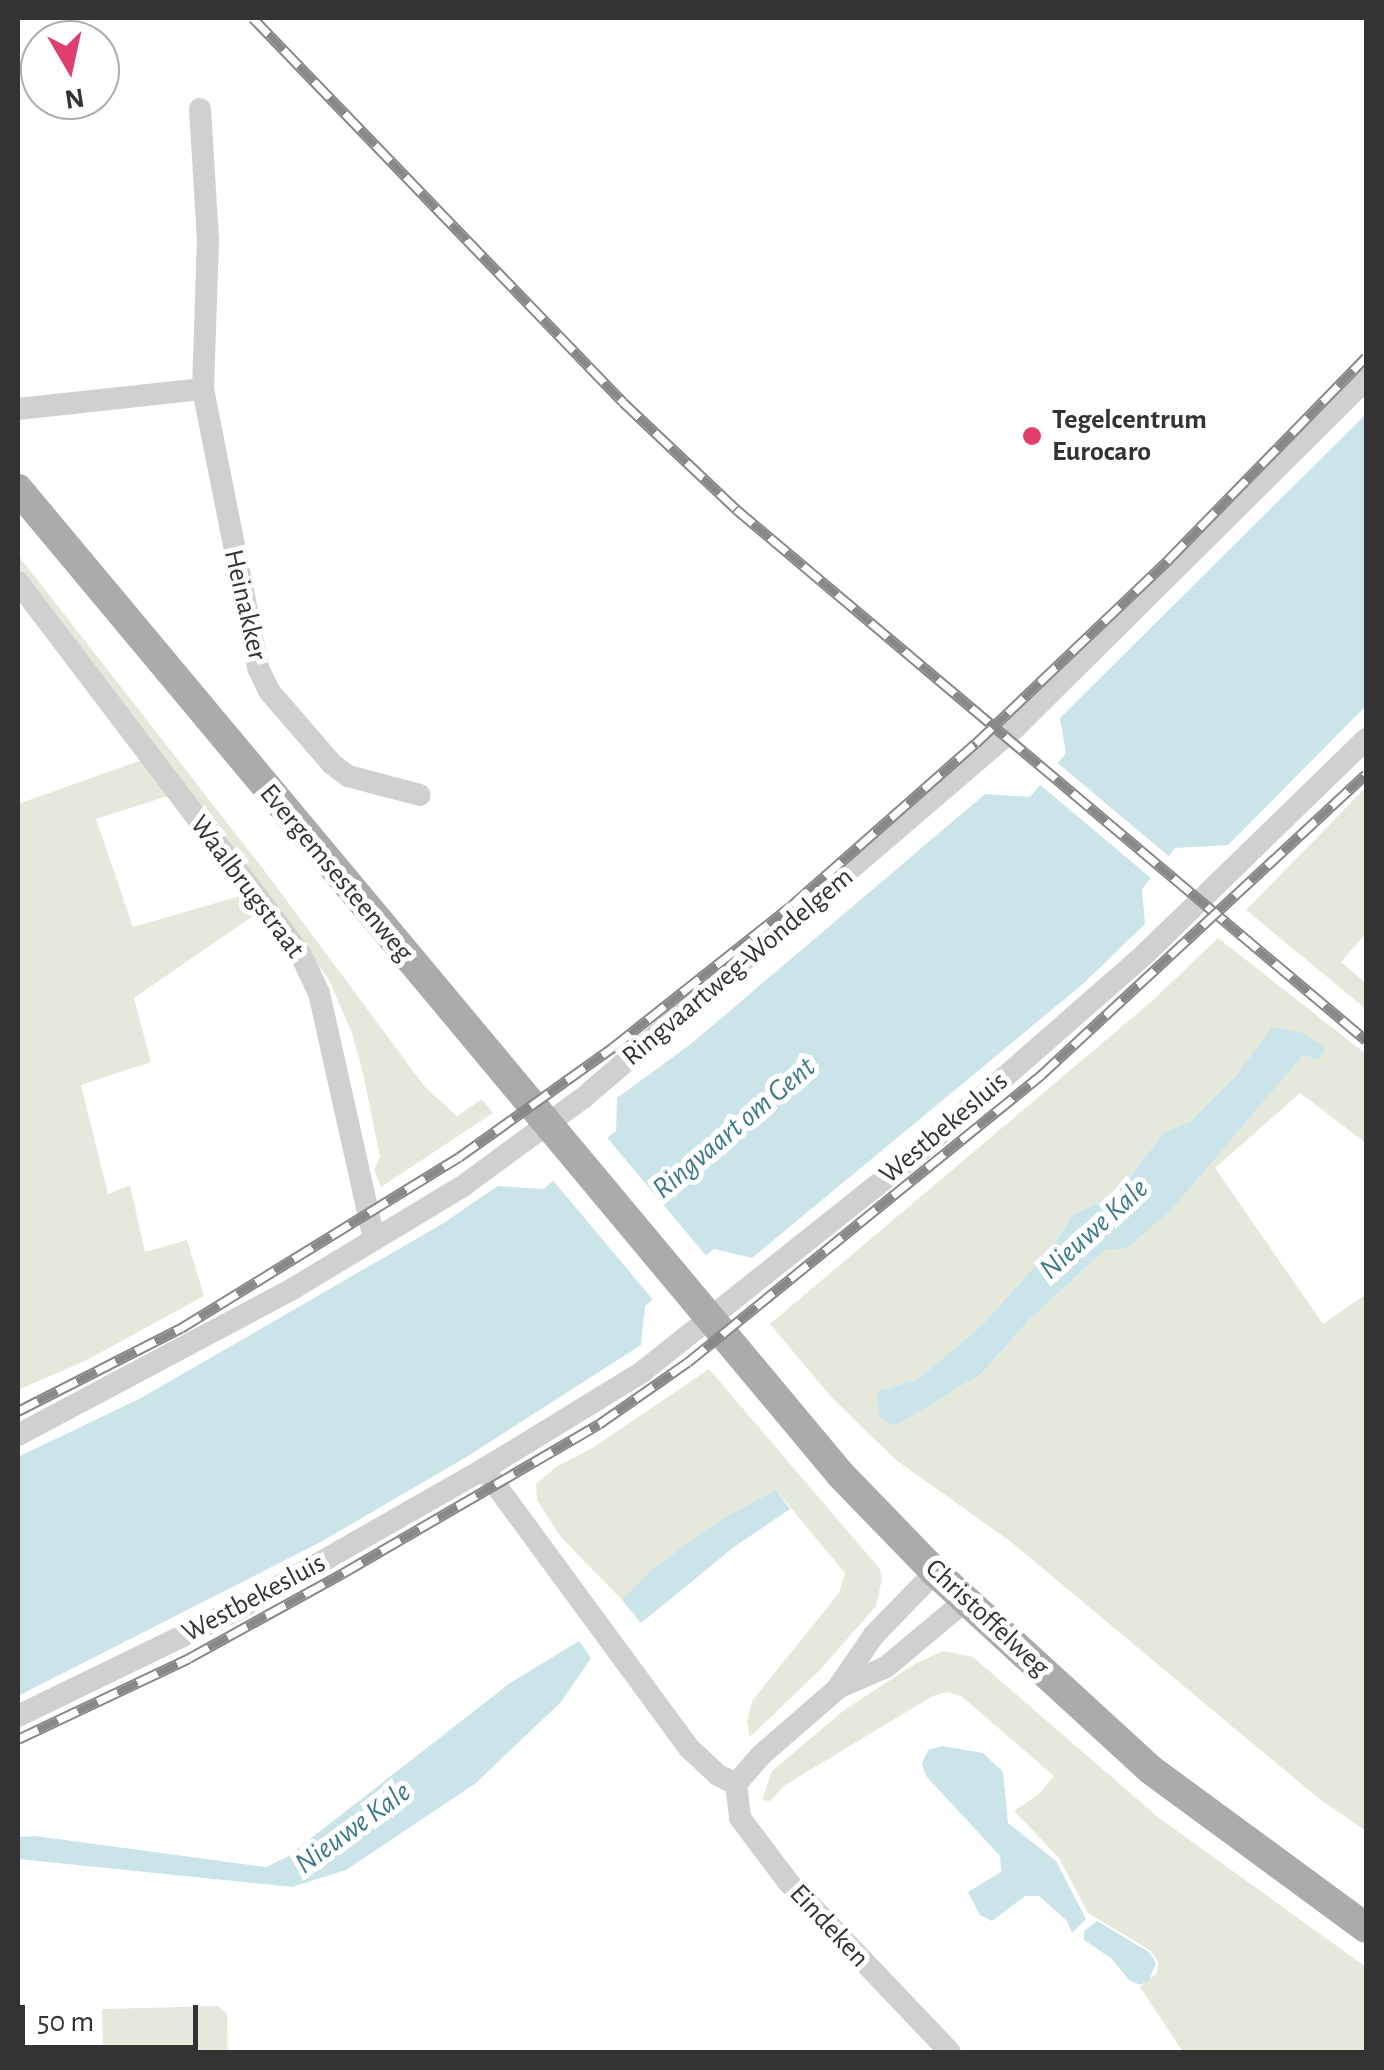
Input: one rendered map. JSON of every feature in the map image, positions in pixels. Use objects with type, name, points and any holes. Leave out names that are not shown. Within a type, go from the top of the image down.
[{"type":"main road","name":"Evergemsesteenweg","points":[[18,490],[656,1256]]},
{"type":"main road","name":"Christoffelweg","points":[[656,1256],[840,1474],[935,1572],[1151,1770],[1366,1928]]},
{"type":"street","name":"Heinakker","points":[[200,109],[208,240],[203,389],[229,540],[258,668],[269,691],[294,724],[348,776],[420,794]]},
{"type":"street","name":"Ringvaartweg-Wondelgem","points":[[18,1435],[294,1288],[462,1186],[583,1098],[847,876],[1015,728],[1366,379]]},
{"type":"street","points":[[18,408],[203,389]]},
{"type":"street","name":"Waalbrugstraat","points":[[18,582],[301,954],[319,993],[374,1240]]},
{"type":"street","name":"Westbekesluis","points":[[18,1716],[242,1608],[484,1469],[642,1372],[927,1145],[1144,955],[1366,740]]},
{"type":"street","points":[[484,1469],[689,1748],[718,1775],[736,1784],[760,1756],[837,1689],[874,1635],[935,1572]]},
{"type":"street","points":[[837,1689],[886,1667],[966,1600]]},
{"type":"street","name":"Eindeken","points":[[736,1784],[740,1818],[789,1884],[950,2052]]},
{"type":"shaded area","points":[[18,555],[267,874],[425,1087],[457,1116],[482,1099],[493,1113],[381,1187],[374,1170],[380,1157],[364,1078],[352,1033],[328,978],[18,572]]},
{"type":"shaded area","points":[[142,760],[168,796],[96,819],[133,927],[240,896],[253,916],[134,998],[151,1062],[81,1085],[108,1194],[130,1185],[145,1252],[187,1240],[204,1296],[85,1361],[18,1390],[18,804]]},
{"type":"shaded area","points":[[1366,787],[1366,933],[1341,962],[1366,983],[1366,1009],[1246,910]]},
{"type":"shaded area","points":[[1218,938],[1366,1054],[1366,1143],[1300,1093],[1215,1168],[1323,1324],[1366,1294],[1366,1831],[1318,1798],[1011,1542],[896,1460],[832,1398],[770,1324],[1152,1001]],"holes":[[[1272,1028],[1200,1174],[1170,1211],[1128,1248],[1104,1249],[1029,1320],[981,1374],[896,1426],[878,1392],[920,1378],[982,1325],[1053,1246],[1072,1215],[1101,1202],[1129,1179],[1163,1133],[1191,1121],[1238,1073]]]},
{"type":"shaded area","points":[[709,1369],[880,1569],[882,1579],[876,1606],[821,1669],[750,1737],[747,1722],[752,1701],[839,1593],[845,1573],[776,1490],[719,1522],[653,1568],[622,1600],[560,1536],[537,1500],[536,1484],[556,1467],[594,1447]]},
{"type":"shaded area","points":[[943,1651],[973,1657],[1159,1818],[1366,1967],[1366,2052],[1183,2052],[1140,1987],[1157,1973],[1158,1962],[1151,1951],[1088,1913],[1059,1858],[1014,1811],[1039,1794],[1054,1776],[961,1696],[947,1692],[933,1696],[785,1785],[770,1801],[762,1800],[772,1771],[843,1711],[913,1665]]},
{"type":"shaded area","points":[[218,2006],[227,2014],[228,2052],[103,2052],[102,2009]]},
{"type":"water","name":"Ringvaart om Gent","points":[[1366,414],[1366,706],[1228,845],[1175,848],[1142,889],[1145,924],[1084,983],[752,1258],[714,1249],[645,1306],[641,1345],[468,1456],[319,1543],[18,1696],[18,1457],[141,1398],[442,1224],[498,1186],[543,1189],[616,1131],[617,1098],[692,1043],[985,794],[1030,797],[1066,753],[1060,718]]},
{"type":"water","name":"Nieuwe Kale","points":[[1272,1027],[1302,1033],[1326,1047],[1318,1059],[1303,1055],[1170,1211],[1128,1248],[1104,1250],[1029,1320],[981,1374],[896,1426],[880,1419],[877,1392],[920,1378],[982,1325],[1053,1246],[1072,1215],[1101,1202],[1129,1179],[1163,1133],[1191,1121],[1238,1073]]},
{"type":"water","points":[[776,1490],[790,1509],[734,1547],[641,1623],[622,1600],[653,1568],[719,1521]]},
{"type":"water","name":"Nieuwe Kale","points":[[579,1641],[591,1658],[561,1702],[476,1783],[346,1870],[292,1887],[18,1859],[18,1837],[35,1836],[266,1867],[287,1857],[510,1683]]},
{"type":"water","points":[[942,1746],[983,1753],[1003,1772],[1008,1823],[1056,1861],[1086,1919],[1072,1933],[1067,1921],[1039,1896],[1025,1896],[992,1921],[980,1915],[968,1892],[1001,1872],[1000,1856],[926,1776],[922,1763],[928,1750]]},
{"type":"water","points":[[1097,1921],[1149,1952],[1156,1963],[1149,1981],[1140,1985],[1129,1980],[1111,1958],[1084,1940],[1084,1931]]},
{"type":"pier","points":[[1054,760],[1172,859],[1154,880],[1036,781]]},
{"type":"pier","points":[[604,1134],[709,1260],[657,1304],[551,1178]]},
{"type":"railway","points":[[253,18],[623,402],[736,509],[1366,1040]]},
{"type":"railway","points":[[18,1411],[181,1328],[459,1157],[613,1047],[792,905],[976,743],[1169,559],[1366,357]]},
{"type":"railway","points":[[18,1739],[189,1658],[343,1573],[599,1424],[688,1362],[1041,1075],[1366,774]]},
{"type":"place","name":"Tegelcentrum Eurocaro","points":[[1032,436]]}]
